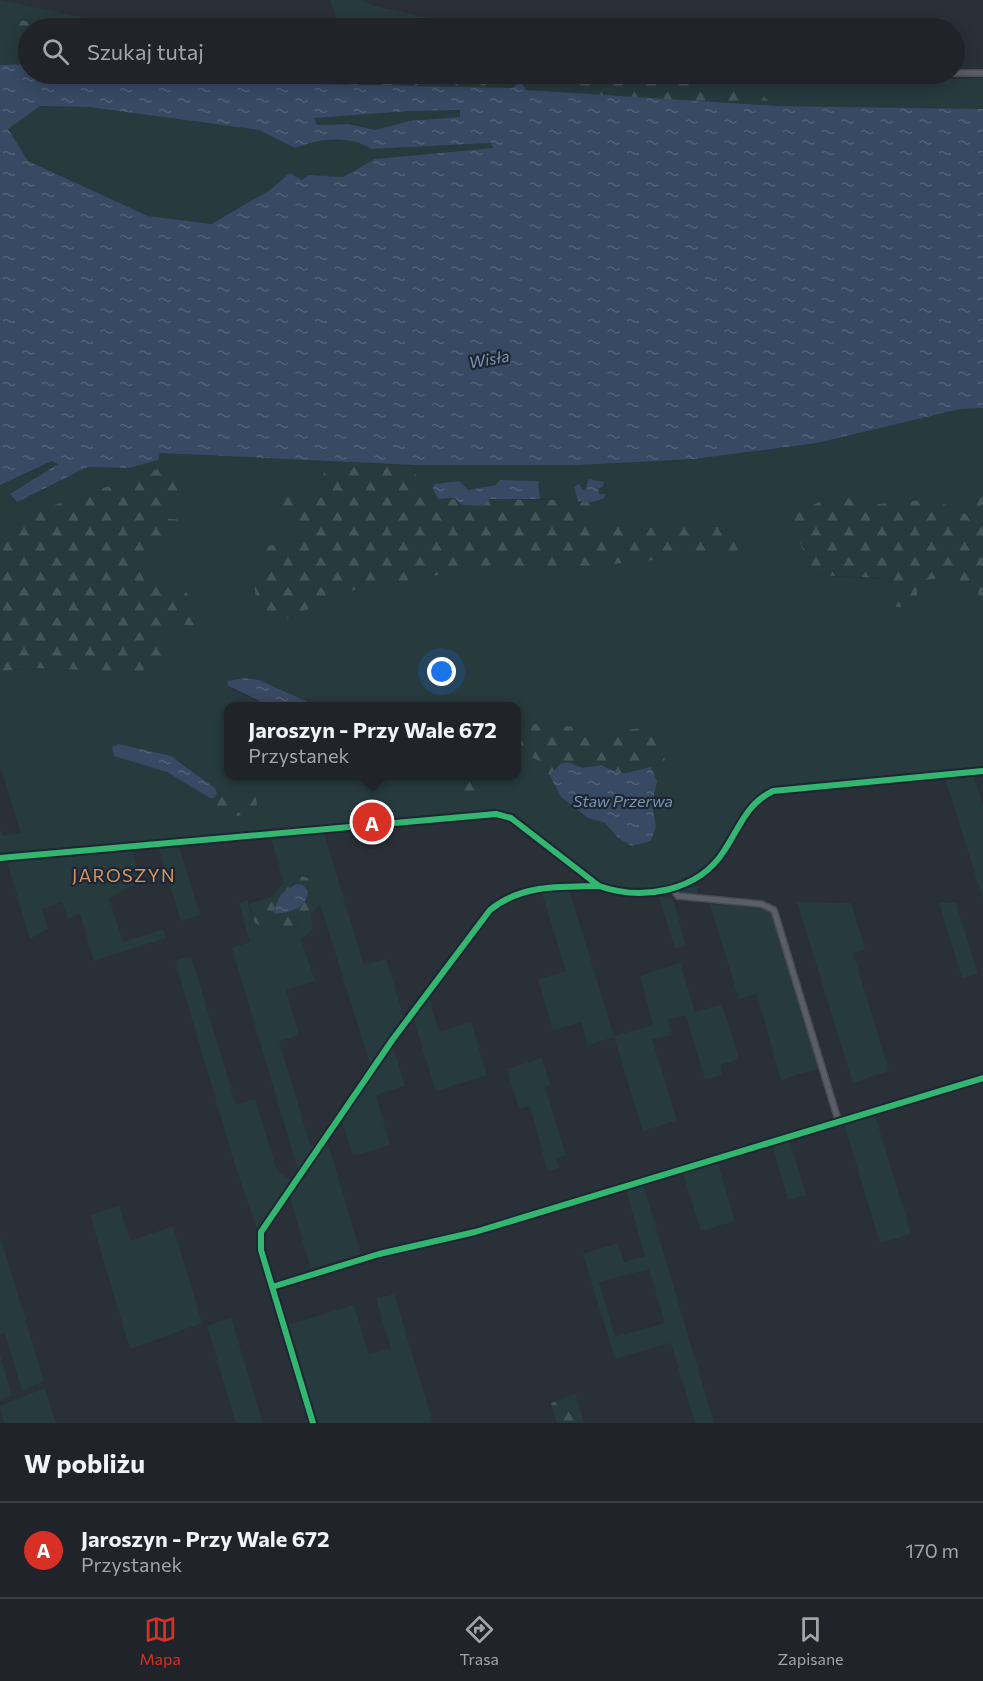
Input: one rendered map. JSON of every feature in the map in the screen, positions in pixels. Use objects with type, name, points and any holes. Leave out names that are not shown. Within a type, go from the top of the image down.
[{"type":"street","points":[[965,73],[983,73]]},
{"type":"street","points":[[0,858],[496,814],[511,818],[599,886],[614,891],[637,893],[672,888],[699,876],[714,864],[747,810],[758,798],[773,791],[983,771]]},
{"type":"street","points":[[313,1423],[259,1243],[261,1232],[393,1039],[490,910],[510,896],[522,891],[599,886]]},
{"type":"street","points":[[672,888],[678,896],[761,904],[774,910],[839,1123]]},
{"type":"street","points":[[272,1287],[379,1254],[475,1232],[983,1078]]},
{"type":"green space","points":[[0,0],[86,18],[18,18],[18,20],[0,17]]},
{"type":"green space","points":[[330,0],[361,0],[375,6],[429,18],[336,18]]},
{"type":"green space","points":[[0,17],[18,20],[18,31],[0,27]]},
{"type":"green space","points":[[0,27],[18,31],[18,64],[0,65]]},
{"type":"green space","points":[[965,78],[983,78],[983,109],[768,106],[767,98],[748,92],[721,87],[693,88],[689,84],[965,84]]},
{"type":"green space","points":[[313,84],[419,84],[416,86]]},
{"type":"green space","points":[[419,84],[454,84],[458,87],[417,86]]},
{"type":"green space","points":[[454,84],[486,84],[484,88],[458,87]]},
{"type":"green space","points":[[486,84],[518,84],[512,88],[484,88]]},
{"type":"green space","points":[[522,84],[573,84],[579,94],[526,90]]},
{"type":"green space","points":[[573,84],[688,84],[693,88],[722,86],[753,91],[769,101],[768,106],[579,94]]},
{"type":"green space","points":[[40,106],[89,107],[259,130],[295,148],[324,140],[344,140],[372,149],[491,143],[493,148],[375,159],[343,177],[309,175],[302,180],[290,173],[270,190],[210,224],[148,216],[28,161],[7,129]]},
{"type":"green space","points":[[460,110],[460,117],[409,121],[375,130],[349,124],[316,125],[314,117],[410,111]]},
{"type":"green space","points":[[983,408],[983,492],[972,517],[934,499],[858,506],[814,575],[917,581],[952,577],[978,590],[979,602],[983,603],[983,767],[771,788],[753,799],[746,807],[724,844],[708,865],[682,881],[652,889],[636,890],[603,884],[527,826],[492,811],[0,855],[0,829],[2,836],[21,833],[0,765],[0,671],[180,657],[152,645],[160,631],[182,625],[200,626],[146,586],[139,567],[147,541],[159,518],[161,504],[184,499],[181,480],[47,508],[0,534],[0,485],[53,461],[58,464],[10,494],[17,502],[89,467],[129,468],[160,453],[325,461],[321,497],[273,491],[318,538],[266,546],[254,582],[258,619],[272,625],[350,591],[505,563],[517,573],[707,555],[736,556],[742,526],[637,528],[600,525],[596,521],[593,502],[604,498],[599,494],[598,489],[603,486],[588,479],[586,489],[574,487],[578,501],[540,499],[537,481],[500,480],[497,485],[469,490],[433,489],[438,499],[419,486],[414,465],[578,465],[694,459],[817,443],[960,409]],"holes":[[[114,756],[180,761],[215,788],[217,794],[255,790],[222,818],[214,798],[203,794],[178,776]]]},
{"type":"green space","points":[[183,460],[181,480],[184,499],[161,504],[159,518],[184,520],[183,533],[147,541],[139,567],[146,586],[186,591],[201,626],[182,625],[160,631],[152,644],[182,658],[137,672],[35,668],[0,671],[0,534],[47,508]]},
{"type":"green space","points":[[325,461],[414,466],[419,486],[438,499],[587,500],[593,502],[596,521],[606,526],[637,528],[743,526],[736,557],[707,555],[517,573],[505,563],[350,591],[272,625],[258,619],[254,581],[266,546],[317,538],[272,513],[272,491],[321,497]]},
{"type":"green space","points":[[840,491],[858,506],[934,499],[971,517],[983,492],[983,603],[979,602],[978,590],[952,577],[917,581],[917,606],[896,607],[882,578],[814,575],[789,518]]},
{"type":"green space","points":[[521,723],[578,727],[600,732],[655,727],[666,764],[621,774],[601,765],[583,768],[568,762],[560,764],[550,776],[541,762],[522,752]]},
{"type":"green space","points":[[974,776],[983,806],[983,899],[945,778]]},
{"type":"green space","points":[[453,780],[492,780],[494,787],[456,794]]},
{"type":"green space","points":[[255,790],[258,813],[222,818],[214,798],[217,794]]},
{"type":"green space","points":[[324,834],[364,965],[386,959],[405,1021],[371,1067],[320,904],[311,915],[313,929],[301,939],[315,981],[286,990],[299,1035],[279,1041],[312,1151],[298,1170],[232,948],[250,942],[239,903],[248,900],[250,914],[298,926],[303,915],[314,904],[308,878],[298,875],[284,882],[271,839]]},
{"type":"green space","points":[[179,847],[200,915],[181,921],[159,849]]},
{"type":"green space","points":[[133,851],[140,882],[109,898],[123,942],[163,929],[166,938],[94,961],[80,914],[68,919],[62,902],[42,909],[48,929],[30,939],[7,862]]},
{"type":"green space","points":[[298,875],[308,878],[314,904],[297,925],[285,937],[255,923],[249,904],[272,897],[284,882]]},
{"type":"green space","points":[[695,883],[700,897],[679,892],[680,889]]},
{"type":"green space","points":[[569,889],[614,1036],[653,1025],[640,976],[680,963],[695,1012],[722,1004],[739,1059],[720,1065],[722,1075],[705,1080],[686,1015],[668,1020],[672,1035],[652,1039],[677,1120],[643,1131],[614,1037],[588,1045],[581,1022],[553,1030],[538,979],[566,971],[541,890]]},
{"type":"green space","points":[[659,897],[673,899],[686,946],[675,949]]},
{"type":"green space","points":[[797,902],[851,903],[865,949],[853,953],[889,1071],[853,1083]]},
{"type":"green space","points":[[939,903],[956,903],[978,974],[962,978]]},
{"type":"green space","points":[[710,904],[765,907],[774,915],[819,1068],[781,1080],[757,994],[739,999]]},
{"type":"green space","points":[[191,956],[236,1105],[255,1099],[277,1171],[292,1181],[258,1232],[235,1165],[175,961]]},
{"type":"green space","points":[[429,997],[439,1032],[471,1022],[487,1075],[436,1091],[413,1018]]},
{"type":"green space","points":[[393,1045],[405,1086],[376,1095],[390,1145],[353,1156],[341,1117]]},
{"type":"green space","points":[[542,1058],[550,1085],[545,1087],[566,1155],[556,1159],[559,1168],[548,1172],[530,1106],[519,1109],[507,1069]]},
{"type":"green space","points":[[875,1115],[911,1234],[880,1243],[844,1124]]},
{"type":"green space","points":[[327,1140],[361,1254],[311,1269],[290,1197]]},
{"type":"green space","points":[[790,1141],[806,1195],[788,1200],[773,1147]]},
{"type":"green space","points":[[718,1163],[735,1221],[701,1231],[683,1173]]},
{"type":"green space","points":[[643,1185],[714,1423],[695,1423],[671,1343],[615,1359],[583,1254],[618,1243],[624,1262],[645,1256],[626,1190]],"holes":[[[649,1269],[665,1323],[615,1337],[599,1282]]]},
{"type":"green space","points":[[119,1206],[130,1241],[173,1226],[202,1323],[130,1349],[90,1215]]},
{"type":"green space","points":[[0,1236],[44,1381],[22,1391],[5,1333],[0,1334]]},
{"type":"green space","points":[[394,1294],[433,1423],[316,1423],[287,1325],[354,1305],[369,1355],[391,1348],[376,1299]]},
{"type":"green space","points":[[231,1318],[263,1423],[236,1423],[207,1326]]},
{"type":"green space","points":[[0,1355],[12,1395],[0,1400]]},
{"type":"green space","points":[[45,1388],[56,1423],[4,1423],[0,1406]]},
{"type":"green space","points":[[575,1394],[584,1423],[557,1423],[551,1403]]},
{"type":"water","name":"Wisła","points":[[18,64],[18,84],[317,84],[512,88],[522,84],[526,90],[776,106],[983,109],[983,408],[960,409],[817,443],[694,459],[578,465],[414,465],[160,453],[158,460],[129,468],[88,467],[17,502],[10,494],[58,464],[52,461],[0,485],[0,65]],"holes":[[[40,106],[89,107],[259,130],[295,148],[324,140],[344,140],[372,149],[491,143],[493,148],[375,159],[343,177],[309,175],[302,180],[290,173],[270,190],[211,224],[148,216],[28,161],[8,129]],[[460,110],[460,117],[409,121],[375,130],[349,124],[317,125],[314,118]]]},
{"type":"water","points":[[588,479],[604,482],[603,486],[598,489],[599,494],[605,494],[604,498],[593,502],[578,501],[574,487],[579,484],[583,490],[586,489]]},
{"type":"water","points":[[500,480],[538,481],[540,499],[490,499],[482,506],[462,505],[455,498],[438,499],[433,489],[434,484],[459,481],[469,490],[496,485]]},
{"type":"water","points":[[244,678],[259,680],[308,702],[262,702],[227,685],[228,681]]},
{"type":"water","points":[[118,744],[171,756],[215,788],[217,794],[214,798],[210,798],[167,772],[114,756],[112,747]]},
{"type":"water","name":"Staw Przerwa","points":[[568,762],[583,768],[601,765],[621,774],[651,767],[657,781],[652,804],[656,826],[651,841],[632,846],[618,838],[605,823],[588,818],[561,797],[550,776],[560,764]]},
{"type":"water","points":[[296,884],[303,885],[308,891],[307,897],[297,908],[276,914],[273,911],[281,894]]},
{"type":"cycle path","points":[[0,858],[496,814],[511,818],[599,886],[633,893],[651,892],[684,884],[700,876],[724,851],[744,817],[756,802],[773,791],[983,771]]},
{"type":"cycle path","points":[[313,1423],[261,1250],[261,1232],[393,1039],[490,910],[515,895],[528,891],[555,887],[599,886]]},
{"type":"cycle path","points":[[272,1287],[379,1254],[475,1232],[983,1078]]},
{"type":"place","name":"Jaroszyn - Przy Wale 672","points":[[372,822]]},
{"type":"district","name":"JAROSZYN","points":[[124,876]]}]
